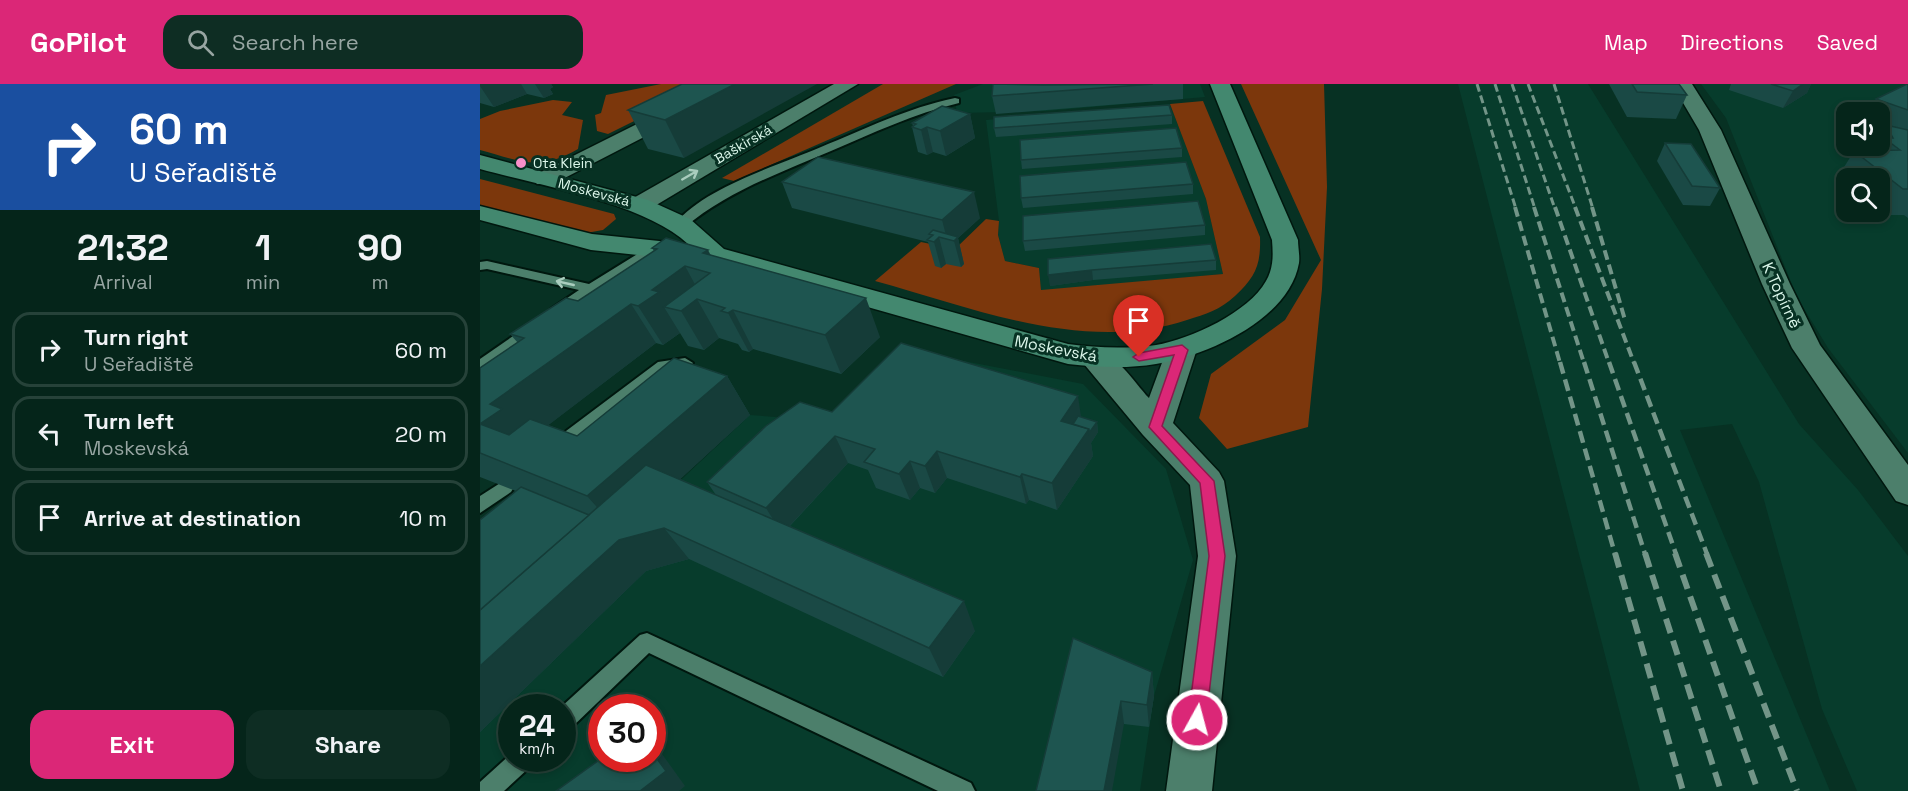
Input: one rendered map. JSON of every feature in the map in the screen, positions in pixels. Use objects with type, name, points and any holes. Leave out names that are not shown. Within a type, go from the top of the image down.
[{"type":"street","points":[[545,179],[732,84]]},
{"type":"street","name":"Baškirská","points":[[639,205],[848,84]]},
{"type":"street","name":"Moskevská","points":[[480,213],[591,242],[715,255],[1042,348],[1094,358],[1139,357],[1182,350],[1224,331],[1260,305],[1272,292],[1288,263],[1285,240],[1220,84]]},
{"type":"street","name":"K Topírně","points":[[1682,84],[1710,130],[1776,284],[1807,348],[1908,491]]},
{"type":"street","name":"Moskevská","points":[[480,162],[639,205],[681,224],[715,255]]},
{"type":"street","name":"Moskevská","points":[[591,242],[613,236],[634,224],[639,205]]},
{"type":"street","points":[[1155,427],[1182,350]]},
{"type":"street","points":[[1094,358],[1207,481],[1217,556],[1189,791]]},
{"type":"lane","points":[[681,224],[692,213],[792,164],[881,126],[939,104],[955,101]]},
{"type":"lane","points":[[480,367],[652,249]]},
{"type":"lane","points":[[480,266],[487,265],[591,289]]},
{"type":"lane","points":[[545,456],[663,366],[683,362],[703,370]]},
{"type":"lane","points":[[480,506],[505,487]]},
{"type":"lane","points":[[576,708],[647,642],[963,791]]},
{"type":"lane","points":[[488,791],[508,772]]},
{"type":"shaded area","points":[[661,84],[709,84],[608,134],[597,131],[595,115],[601,113],[606,95]]},
{"type":"shaded area","points":[[883,84],[956,84],[734,181],[722,178]]},
{"type":"shaded area","points":[[983,84],[1200,84],[1205,97],[1046,111],[957,113],[954,95]]},
{"type":"shaded area","points":[[1241,84],[1324,84],[1327,187],[1322,289],[1308,427],[1227,449],[1199,418],[1211,374],[1285,320],[1321,260]]},
{"type":"shaded area","points":[[1458,84],[1588,84],[1799,424],[1858,490],[1908,556],[1908,791],[1857,791],[1822,709],[1759,482],[1732,424],[1680,430],[1830,791],[1640,791]]},
{"type":"shaded area","points":[[1701,84],[1908,84],[1908,453],[1828,348],[1797,297],[1726,118]]},
{"type":"shaded area","points":[[553,100],[572,102],[562,115],[583,120],[578,149],[564,156],[540,162],[518,161],[480,150],[480,119],[500,111]]},
{"type":"shaded area","points":[[1203,101],[1260,237],[1258,263],[1252,277],[1235,296],[1218,308],[1187,320],[1148,329],[1109,332],[1069,330],[990,314],[875,281],[921,242],[955,249],[986,219],[999,221],[998,235],[1005,261],[1039,268],[1041,290],[1223,274],[1206,199],[1170,104]]},
{"type":"shaded area","points":[[1170,104],[1206,199],[1223,274],[1048,291],[1041,290],[1039,268],[1005,261],[998,235],[999,221],[986,120]]},
{"type":"shaded area","points":[[480,179],[614,214],[616,219],[603,230],[586,233],[480,206]]},
{"type":"shaded area","points":[[912,351],[1083,384],[1166,469],[1193,560],[1154,696],[1140,791],[480,791],[480,669],[750,415],[839,422]]},
{"type":"building","points":[[682,84],[735,84],[665,120],[628,110]]},
{"type":"building","points":[[993,84],[1044,85],[1153,84],[992,96]]},
{"type":"building","points":[[1632,84],[1679,84],[1687,95],[1637,92]]},
{"type":"building","points":[[1771,84],[1803,84],[1793,91]]},
{"type":"building","points":[[1908,84],[1908,110],[1876,99]]},
{"type":"building","points":[[1169,105],[1172,115],[994,128],[994,117]]},
{"type":"building","points":[[942,106],[970,114],[940,131],[927,127],[921,130],[912,127],[916,124],[912,123]]},
{"type":"building","points":[[1890,126],[1908,130],[1908,189],[1903,189],[1890,179],[1890,168],[1876,168],[1860,156],[1890,156],[1890,150],[1900,150],[1890,142],[1890,138],[1893,138]]},
{"type":"building","points":[[1176,128],[1182,148],[1021,160],[1020,140]]},
{"type":"building","points":[[1665,143],[1691,144],[1720,188],[1692,186]]},
{"type":"building","points":[[818,157],[974,192],[942,220],[782,182]]},
{"type":"building","points":[[1186,162],[1193,184],[1021,198],[1020,176]]},
{"type":"building","points":[[1198,201],[1205,225],[1023,241],[1023,216]]},
{"type":"building","points":[[933,230],[958,237],[954,241],[939,237],[934,242],[927,240],[933,235],[929,234]]},
{"type":"building","points":[[666,238],[708,250],[703,253],[866,298],[825,335],[733,310],[728,313],[721,311],[725,308],[697,299],[681,311],[664,307],[710,273],[685,266],[652,290],[659,292],[638,306],[631,304],[490,404],[502,409],[480,424],[480,368],[524,338],[510,334],[566,298],[578,301],[657,249],[652,248]]},
{"type":"building","points":[[1211,244],[1216,260],[1048,275],[1048,259]]},
{"type":"building","points":[[901,343],[1078,396],[1061,421],[1089,429],[1052,483],[1022,474],[1020,477],[937,451],[925,466],[910,461],[899,474],[864,462],[875,449],[835,436],[766,508],[707,482],[766,426],[800,402],[832,412]]},
{"type":"building","points":[[674,358],[727,376],[587,496],[480,453],[480,424],[509,435],[530,419],[577,436]]},
{"type":"building","points":[[1078,416],[1097,422],[1089,433],[1089,429],[1073,424]]},
{"type":"building","points":[[646,465],[964,601],[929,648],[664,528],[619,540],[480,666],[480,610]]},
{"type":"building","points":[[521,487],[589,515],[480,610],[480,520]]},
{"type":"building","points":[[1073,638],[1152,672],[1147,705],[1121,701],[1104,791],[1036,791]]},
{"type":"building","points":[[588,768],[588,772],[665,772],[640,791],[556,791]]},
{"type":"railway","points":[[1477,84],[1516,209]]},
{"type":"railway","points":[[1495,84],[1535,209]]},
{"type":"railway","points":[[1512,84],[1555,209]]},
{"type":"railway","points":[[1528,84],[1576,209]]},
{"type":"railway","points":[[1554,84],[1593,209]]},
{"type":"railway","points":[[1515,207],[1560,363]]},
{"type":"railway","points":[[1534,207],[1584,363]]},
{"type":"railway","points":[[1555,207],[1609,363]]},
{"type":"railway","points":[[1575,207],[1634,363]]},
{"type":"railway","points":[[1592,207],[1625,320]]},
{"type":"railway","points":[[1560,362],[1615,554]]},
{"type":"railway","points":[[1584,362],[1645,554]]},
{"type":"railway","points":[[1609,362],[1676,554]]},
{"type":"railway","points":[[1634,362],[1707,554]]},
{"type":"railway","points":[[1615,553],[1683,791]]},
{"type":"railway","points":[[1645,553],[1721,791]]},
{"type":"railway","points":[[1675,553],[1758,791]]},
{"type":"railway","points":[[1706,553],[1797,791]]},
{"type":"place","name":"Ota Klein","points":[[521,163]]},
{"type":"route","points":[[1139,357],[1182,350],[1155,427],[1207,481],[1217,556],[1197,720]]}]
